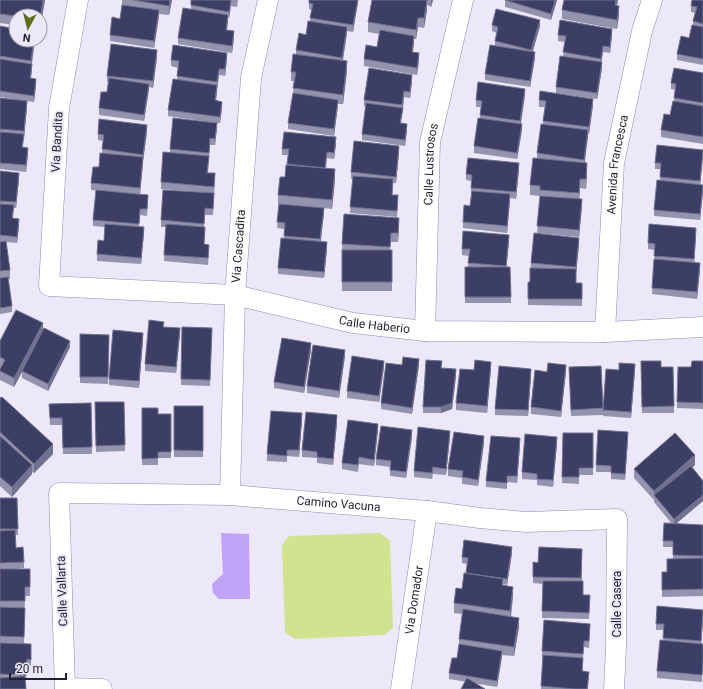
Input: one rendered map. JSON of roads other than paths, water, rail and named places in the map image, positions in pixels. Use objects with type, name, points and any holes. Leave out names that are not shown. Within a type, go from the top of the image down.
[{"type":"street","name":"Via Bandita","points":[[49,286],[59,108],[78,0]]},
{"type":"street","name":"Via Cascadita","points":[[230,495],[235,295],[252,78],[268,0]]},
{"type":"street","name":"Calle Lustrosos","points":[[425,331],[430,142],[463,0]]},
{"type":"street","name":"Avenida Francesca","points":[[605,332],[614,162],[642,32],[652,0]]},
{"type":"street","name":"Calle Haberio","points":[[49,286],[235,295],[353,323],[425,331],[605,332],[703,327]]},
{"type":"street","name":"Camino Vacuna","points":[[59,493],[230,495],[427,511],[526,522],[617,519]]},
{"type":"street","name":"Calle Vallarta","points":[[59,493],[65,689]]},
{"type":"street","name":"Via Domador","points":[[401,689],[427,511]]},
{"type":"street","name":"Calle Casera","points":[[614,689],[616,647],[617,519]]},
{"type":"street","points":[[65,689],[102,689]]}]
